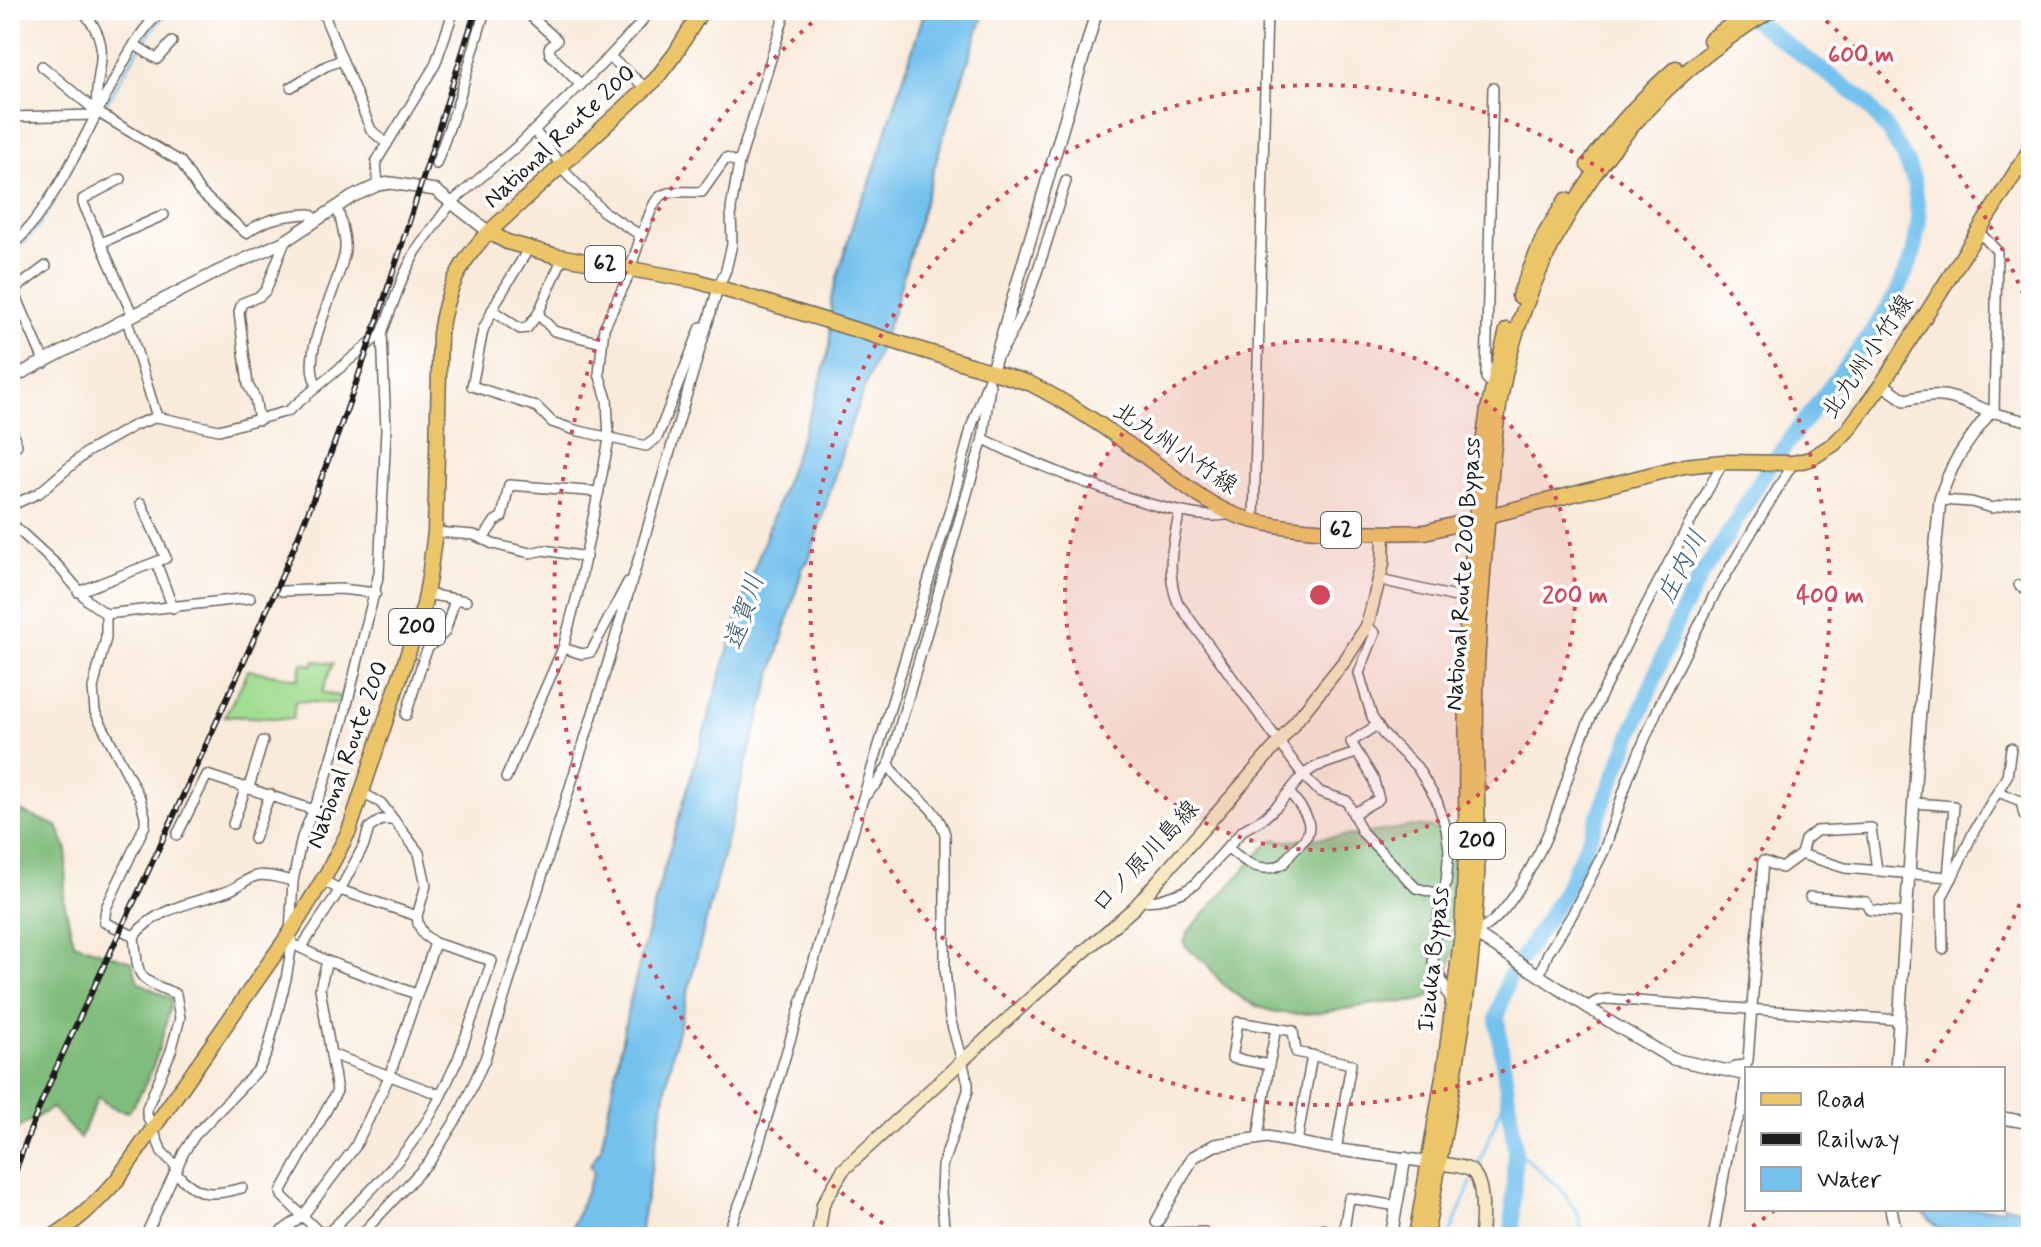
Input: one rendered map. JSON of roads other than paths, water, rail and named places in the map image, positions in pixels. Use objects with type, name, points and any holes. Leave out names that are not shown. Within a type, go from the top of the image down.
[{"type":"main road","name":"National Route 200","points":[[52,1237],[95,1205],[117,1180],[294,942],[349,831],[426,594],[435,532],[440,333],[444,307],[455,274],[471,250],[489,232],[646,88],[675,54],[702,10]]},
{"type":"main road","name":"Iizuka Bypass","points":[[1416,1237],[1433,1162],[1453,1005],[1468,932],[1466,659],[1469,600],[1482,519],[1482,451],[1493,385],[1507,329],[1545,234],[1581,175],[1611,134],[1652,88],[1730,31],[1752,10]]},
{"type":"main road","name":"National Route 200 Bypass","points":[[1426,1237],[1433,1162],[1477,877],[1476,697],[1482,519],[1491,452],[1515,336],[1555,239],[1583,188],[1647,107],[1730,31],[1771,10]]},
{"type":"main road","name":"北九州小竹線","points":[[489,232],[498,239],[563,257],[679,276],[990,367],[1072,405],[1190,489],[1231,513],[1304,527],[1384,534],[1425,532],[1684,466],[1727,462],[1793,463],[1810,459],[1834,444],[1882,384],[2031,148]]},
{"type":"main road","name":"口ノ原川島線","points":[[818,1237],[823,1204],[843,1170],[1140,901],[1280,741],[1346,659],[1367,626],[1380,580],[1384,534]]},
{"type":"main road","points":[[1433,1162],[1468,1169],[1474,1174],[1483,1204],[1481,1237]]},
{"type":"street","points":[[82,10],[95,25],[102,43],[96,114]]},
{"type":"street","points":[[10,248],[46,207],[135,45],[163,10]]},
{"type":"street","points":[[322,10],[371,130],[387,144]]},
{"type":"street","points":[[378,185],[376,162],[435,65],[454,10]]},
{"type":"street","points":[[436,164],[457,106],[485,10]]},
{"type":"street","points":[[524,10],[557,40],[549,48],[550,54],[581,85]]},
{"type":"street","points":[[145,1237],[195,1135],[259,1069],[267,1053],[294,942],[293,881],[302,837],[323,788],[376,593],[385,496],[382,333],[416,251],[452,202],[610,57],[640,24],[648,10]]},
{"type":"street","points":[[359,1237],[430,1161],[459,1115],[485,1059],[726,270],[732,244],[731,209],[739,163],[786,10]]},
{"type":"street","points":[[726,1237],[745,1190],[1097,10]]},
{"type":"street","points":[[1254,519],[1267,10]]},
{"type":"street","points":[[135,45],[157,59],[172,42]]},
{"type":"street","points":[[610,57],[646,88]]},
{"type":"street","points":[[291,87],[342,60]]},
{"type":"street","points":[[42,66],[96,114],[181,162],[199,191],[246,233],[263,222],[292,215],[310,214],[317,220]]},
{"type":"street","points":[[1493,88],[1486,378],[1493,385]]},
{"type":"street","points":[[10,117],[96,114]]},
{"type":"street","points":[[534,130],[561,167],[604,212],[637,233],[640,239]]},
{"type":"street","points":[[506,778],[563,648],[586,557],[609,440],[607,399],[599,374],[606,321],[620,295],[640,239],[660,196],[672,190],[702,192],[726,158],[739,163]]},
{"type":"street","points":[[2016,171],[2031,175]]},
{"type":"street","points":[[121,179],[83,199],[130,318],[157,417]]},
{"type":"street","points":[[862,800],[889,764],[983,438],[990,367],[1012,331],[1023,305],[1066,181]]},
{"type":"street","points":[[10,379],[285,241],[378,185],[391,183],[426,187],[452,202],[489,232]]},
{"type":"street","points":[[318,386],[312,377],[315,346],[345,248],[337,207]]},
{"type":"street","points":[[101,243],[164,215]]},
{"type":"street","points":[[1896,1067],[1919,723],[1940,500],[1947,473],[1960,450],[1992,412],[1997,251],[1978,231]]},
{"type":"street","points":[[259,420],[255,398],[248,385],[239,306],[266,290],[285,241]]},
{"type":"street","points":[[529,248],[483,330],[472,386],[537,407],[552,422],[609,440],[646,446],[657,437],[719,290]]},
{"type":"street","points":[[492,310],[520,329],[527,328],[538,314],[563,257]]},
{"type":"street","points":[[45,363],[11,289],[46,266]]},
{"type":"street","points":[[538,314],[554,331],[602,343]]},
{"type":"street","points":[[10,506],[39,493],[87,452],[135,425],[157,417],[219,430],[288,411],[382,333]]},
{"type":"street","points":[[1882,384],[1905,400],[1943,394],[2031,422]]},
{"type":"street","points":[[10,425],[17,445]]},
{"type":"street","points":[[983,438],[1007,452],[1111,491],[1180,511],[1223,517],[1231,513]]},
{"type":"street","points":[[1468,932],[1488,928],[1513,896],[1536,858],[1584,731],[1727,462]]},
{"type":"street","points":[[1538,975],[1604,851],[1629,776],[1680,663],[1714,595],[1793,463]]},
{"type":"street","points":[[483,539],[495,521],[502,517],[509,485],[599,492]]},
{"type":"street","points":[[1940,500],[1971,502],[1992,508],[2031,499]]},
{"type":"street","points":[[78,592],[166,558],[141,503]]},
{"type":"street","points":[[1180,511],[1170,573],[1178,603],[1303,775],[1320,792],[1347,801],[1362,832],[1416,888],[1443,895]]},
{"type":"street","points":[[10,522],[59,567],[78,592],[106,614],[250,598]]},
{"type":"street","points":[[435,532],[474,535],[530,553],[544,550],[586,557]]},
{"type":"street","points":[[156,562],[173,608]]},
{"type":"street","points":[[563,648],[582,654],[591,652],[635,572]]},
{"type":"street","points":[[1380,580],[1469,600]]},
{"type":"street","points":[[2019,585],[2031,592]]},
{"type":"street","points":[[282,591],[341,589],[376,593]]},
{"type":"street","points":[[426,594],[466,601]]},
{"type":"street","points":[[406,715],[428,648],[445,632],[455,599]]},
{"type":"street","points":[[106,614],[106,638],[92,701],[140,798],[145,825],[106,908],[104,922],[134,936]]},
{"type":"street","points":[[1367,626],[1375,633],[1359,673],[1366,699],[1377,725],[1417,767],[1437,801],[1449,850],[1433,961],[1453,1005]]},
{"type":"street","points":[[1353,814],[1379,799],[1373,778],[1351,742],[1377,725]]},
{"type":"street","points":[[233,824],[263,741]]},
{"type":"street","points":[[1943,949],[1942,897],[1974,831],[2007,776],[2011,748]]},
{"type":"street","points":[[1140,901],[1158,900],[1194,885],[1243,830],[1264,818],[1303,775],[1315,767],[1356,753]]},
{"type":"street","points":[[889,764],[897,776],[933,809],[941,820],[945,834],[945,970],[950,1018],[968,1091],[942,1166],[945,1237]]},
{"type":"street","points":[[177,835],[207,775],[314,810]]},
{"type":"street","points":[[1227,847],[1252,866],[1267,868],[1284,863],[1308,836],[1310,829],[1307,816],[1289,792]]},
{"type":"street","points":[[1998,792],[2021,801],[2024,815]]},
{"type":"street","points":[[327,961],[320,988],[337,1091],[281,1192],[319,1232],[329,1232],[376,1187],[407,1148],[441,1095],[458,1059],[492,961],[435,943],[424,935],[417,916],[426,880],[419,853],[381,803],[362,793]]},
{"type":"street","points":[[254,839],[270,794]]},
{"type":"street","points":[[1915,803],[1954,806],[1950,877]]},
{"type":"street","points":[[294,942],[340,890],[364,845],[369,828],[381,820],[394,820]]},
{"type":"street","points":[[1729,1072],[1735,1066],[1746,1065],[1748,1060],[1763,861],[1782,868],[1801,854],[1805,840],[1816,831],[1871,828],[1877,870]]},
{"type":"street","points":[[1801,854],[1845,868],[1950,877]]},
{"type":"street","points":[[242,1188],[215,1195],[186,1184],[162,1152],[152,1131],[147,1108],[171,1051],[180,1008],[176,994],[141,978],[134,936],[154,918],[194,900],[229,890],[254,877],[260,875],[293,881]]},
{"type":"street","points":[[323,880],[340,890],[417,916]]},
{"type":"street","points":[[1810,897],[1866,902],[1870,910],[1908,913]]},
{"type":"street","points":[[1468,932],[1673,1059],[1745,1075]]},
{"type":"street","points":[[294,942],[327,961],[416,994]]},
{"type":"street","points":[[273,1237],[302,1217],[355,1147],[389,1077],[435,943]]},
{"type":"street","points":[[1587,1007],[1608,999],[1900,1020]]},
{"type":"street","points":[[1269,1065],[1232,1058],[1238,1022],[1293,1031],[1296,1052],[1351,1064],[1336,1150]]},
{"type":"street","points":[[1258,1138],[1276,1028]]},
{"type":"street","points":[[331,1054],[441,1095]]},
{"type":"street","points":[[1297,1142],[1312,1055]]},
{"type":"street","points":[[1713,1237],[1731,1135],[1742,1111],[1745,1089]]},
{"type":"street","points":[[2005,1118],[2031,1123]]},
{"type":"street","points":[[1205,1237],[1204,1232],[1160,1230],[1193,1157],[1215,1145],[1267,1137],[1336,1150],[1433,1162]]},
{"type":"street","points":[[1391,1237],[1405,1158]]},
{"type":"street","points":[[1278,1237],[1322,1229],[1343,1235],[1349,1198],[1397,1206]]},
{"type":"street","points":[[1891,1211],[1897,1237]]},
{"type":"water","name":"遠賀川","points":[[925,10],[985,10],[942,141],[893,312],[848,432],[809,560],[803,567],[747,760],[673,1050],[639,1237],[568,1237],[594,1172],[590,1165],[601,1148],[628,1009],[661,879],[741,605],[816,397],[830,346],[831,299],[858,206],[868,189]]},
{"type":"water","points":[[2005,1206],[2018,1209],[2031,1207],[2031,1237],[1948,1237],[1920,1211],[2005,1211]]},
{"type":"waterway","points":[[102,112],[140,46],[169,10]]},
{"type":"waterway","name":"庄内川","points":[[1512,1237],[1515,1149],[1497,1018],[1508,979],[1562,896],[1588,842],[1679,617],[1703,572],[1766,471],[1872,332],[1897,293],[1913,255],[1919,220],[1914,181],[1888,130],[1862,99],[1740,10]]},
{"type":"waterway","points":[[10,256],[37,228],[55,200]]},
{"type":"waterway","points":[[1478,1166],[1508,1090]]},
{"type":"waterway","points":[[1515,1149],[1561,1189],[1580,1217],[1581,1237]]},
{"type":"waterway","points":[[1449,1237],[1471,1182]]},
{"type":"railway","points":[[10,1188],[60,1060],[197,765],[304,523],[358,378],[476,10]]}]
